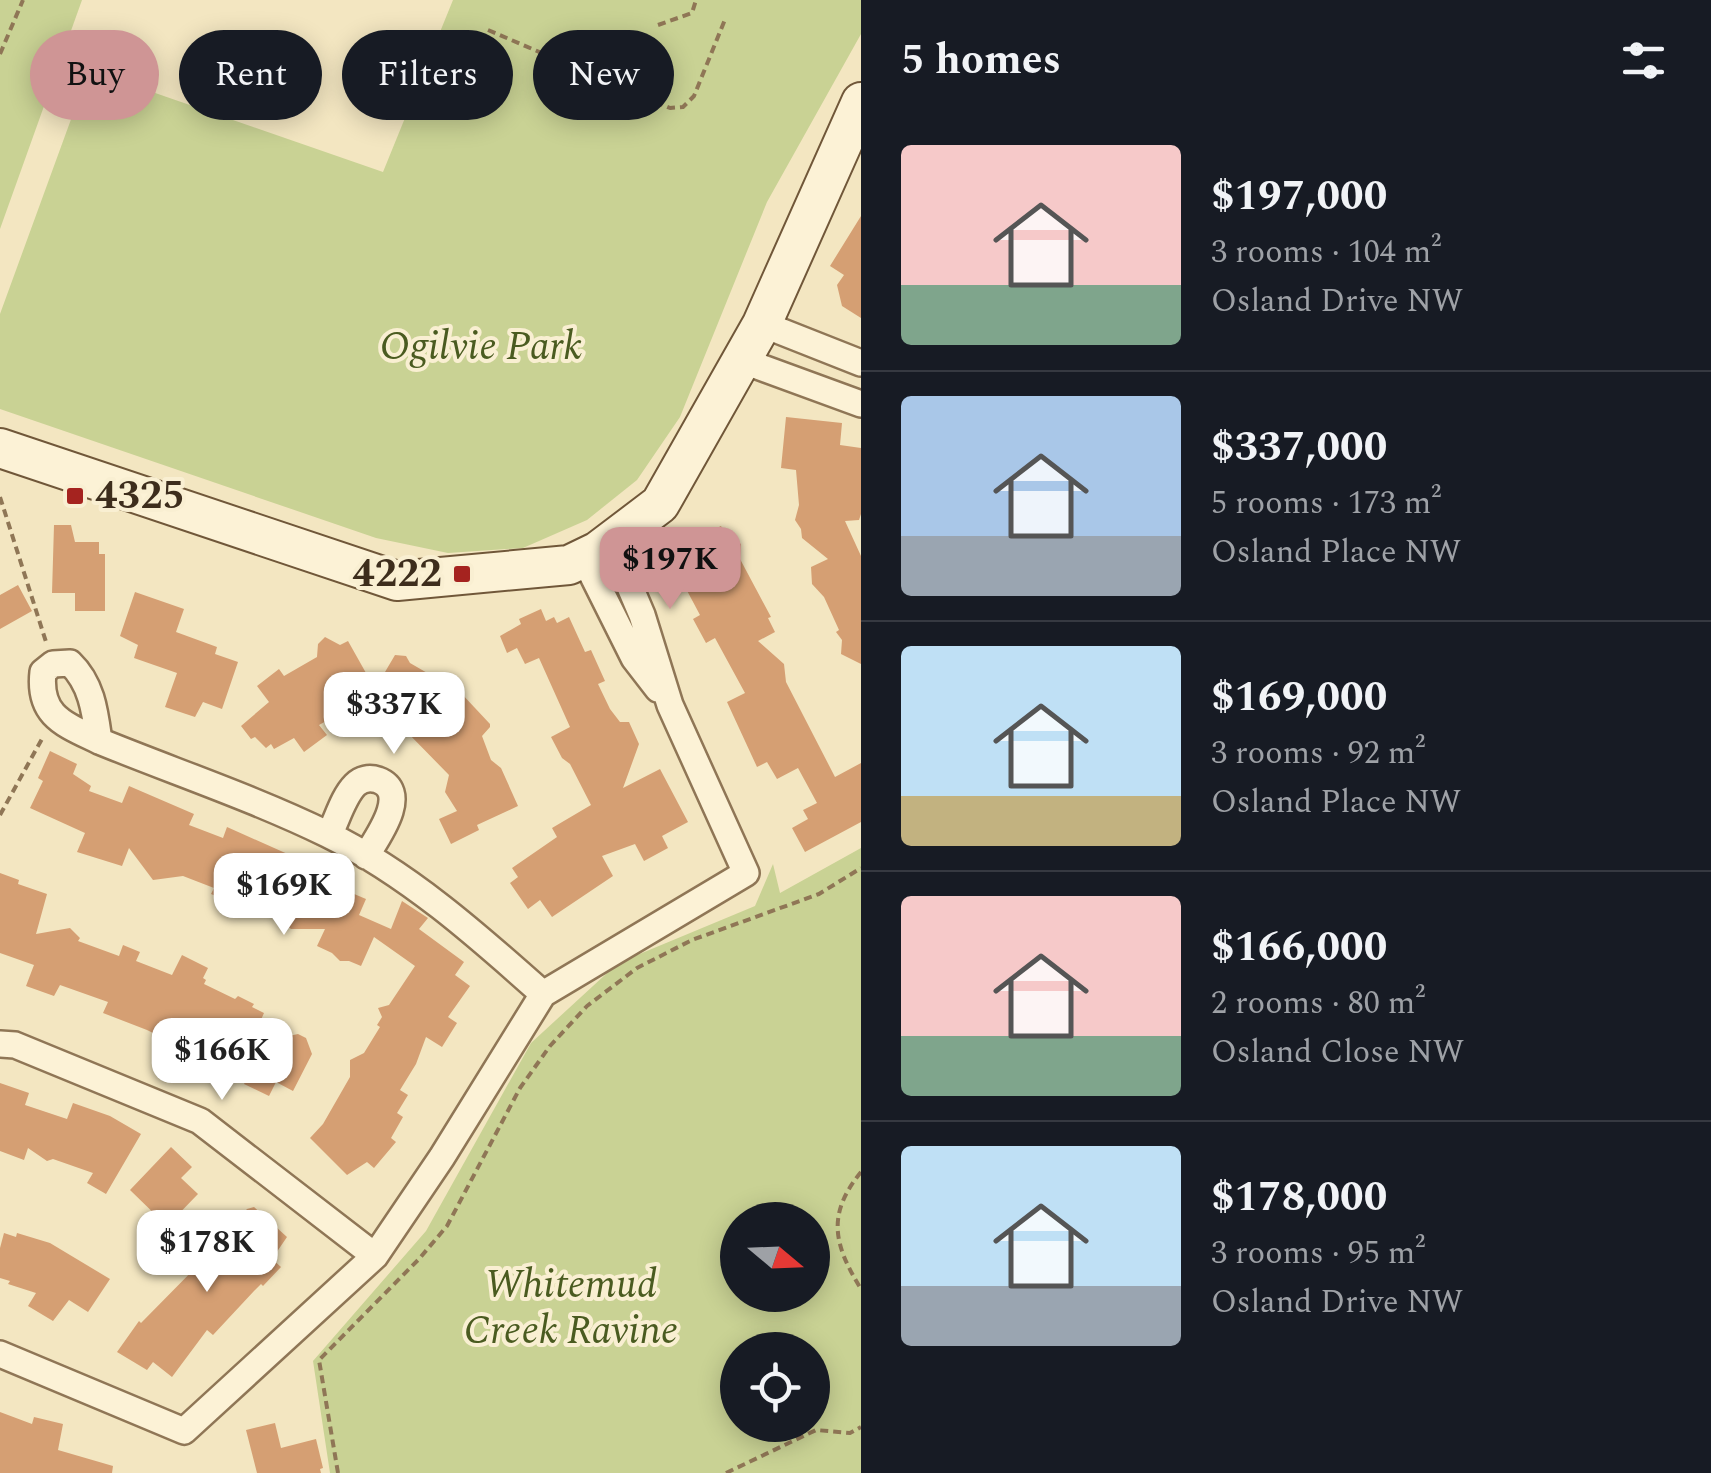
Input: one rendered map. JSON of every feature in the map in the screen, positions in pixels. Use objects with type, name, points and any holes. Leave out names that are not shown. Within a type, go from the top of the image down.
[{"type":"street","points":[[0,448],[397,581],[569,565],[597,550],[660,504],[762,324],[861,102]]},
{"type":"street","points":[[762,324],[861,363]]},
{"type":"street","points":[[741,360],[861,404]]},
{"type":"street","points":[[0,1354],[184,1431],[374,1256],[442,1157],[543,994],[746,873],[670,704],[634,658],[597,550]]},
{"type":"street","points":[[100,741],[330,835],[400,877],[490,946],[543,994]]},
{"type":"street","points":[[330,835],[359,781],[380,780],[390,788],[392,798],[385,822],[366,856]]},
{"type":"street","points":[[5,1040],[200,1121],[374,1256]]},
{"type":"path","points":[[0,54],[23,0]]},
{"type":"path","points":[[658,25],[692,12],[696,0]]},
{"type":"path","points":[[513,41],[670,108],[684,107],[694,96],[726,17]]},
{"type":"path","points":[[0,497],[50,651]]},
{"type":"path","points":[[0,815],[51,724]]},
{"type":"path","points":[[338,1473],[319,1360],[447,1226],[520,1088],[550,1046],[588,1006],[637,968],[692,940],[819,894],[861,868]]},
{"type":"path","points":[[861,1172],[848,1188],[835,1224],[840,1251],[861,1289]]},
{"type":"path","points":[[726,1473],[816,1430],[850,1433],[861,1427]]},
{"type":"green space","points":[[0,0],[82,0],[71,30],[30,30],[30,120],[39,120],[0,229]]},
{"type":"green space","name":"Ogilvie Park","points":[[453,0],[861,0],[861,34],[767,202],[680,417],[637,480],[587,520],[523,548],[448,553],[376,538],[0,409],[0,314],[71,120],[159,120],[159,94],[179,101],[179,120],[233,120],[383,172],[404,120],[513,120],[513,30],[441,30]]},
{"type":"green space","name":"Whitemud Creek Ravine","points":[[861,848],[861,1473],[330,1473],[313,1361],[426,1231],[531,1043],[618,963],[755,906],[773,864],[780,893]]},
{"type":"building","points":[[861,216],[861,318],[842,306],[837,285],[844,275],[830,266]]},
{"type":"building","points":[[786,417],[842,423],[840,445],[861,448],[861,514],[859,520],[845,521],[861,556],[861,664],[841,654],[842,640],[836,632],[839,630],[824,597],[812,584],[811,567],[828,559],[802,538],[795,520],[799,505],[796,470],[781,468]]},
{"type":"building","points":[[54,525],[71,525],[75,542],[99,542],[99,554],[105,554],[105,611],[75,611],[75,593],[52,593]]},
{"type":"building","points":[[721,526],[728,541],[733,539],[741,544],[740,559],[771,617],[768,618],[775,632],[758,641],[784,664],[786,682],[835,777],[861,763],[861,822],[805,852],[792,828],[808,819],[803,810],[817,803],[798,768],[777,779],[767,762],[757,767],[727,702],[745,693],[715,638],[706,643],[693,619],[700,615],[676,570],[687,565],[678,547]]},
{"type":"building","points":[[18,585],[32,611],[0,629],[0,595]]},
{"type":"building","points":[[135,592],[184,609],[176,632],[217,647],[215,654],[238,662],[222,709],[203,702],[195,717],[165,707],[177,673],[134,658],[138,645],[120,636]]},
{"type":"building","points":[[541,609],[546,621],[554,617],[557,623],[569,617],[585,652],[591,650],[605,681],[598,684],[610,709],[620,722],[629,722],[639,744],[623,788],[660,769],[688,822],[662,836],[668,848],[644,861],[635,844],[602,856],[613,876],[552,917],[540,900],[528,909],[510,883],[518,877],[512,868],[557,837],[552,828],[591,805],[551,737],[570,727],[539,658],[525,664],[517,648],[507,653],[500,636],[521,624],[519,619]]},
{"type":"building","points":[[325,637],[340,645],[348,641],[375,689],[395,655],[406,656],[410,663],[460,692],[490,724],[482,736],[518,806],[477,825],[479,830],[451,844],[439,819],[457,811],[445,792],[449,775],[404,729],[389,720],[394,710],[371,696],[319,725],[327,735],[304,752],[294,738],[274,749],[271,744],[266,748],[255,737],[251,739],[241,726],[269,702],[257,686],[279,669],[284,676],[317,657],[318,644]]},
{"type":"building","points":[[50,751],[77,764],[73,774],[91,786],[89,791],[122,803],[129,786],[194,814],[189,825],[223,838],[227,827],[310,864],[302,882],[336,897],[340,888],[366,899],[359,915],[391,929],[402,901],[428,918],[419,929],[464,962],[455,975],[470,986],[448,1017],[457,1023],[442,1047],[426,1037],[400,1090],[408,1095],[397,1113],[403,1117],[391,1138],[396,1142],[374,1168],[367,1162],[347,1175],[310,1138],[323,1124],[350,1077],[350,1060],[364,1053],[380,1027],[377,1025],[382,1017],[378,1008],[389,1005],[415,966],[374,937],[361,966],[340,961],[317,946],[325,929],[291,929],[277,917],[240,902],[237,912],[226,900],[211,894],[214,888],[183,876],[153,880],[129,848],[122,866],[77,852],[85,833],[30,808],[43,781],[38,778]]},
{"type":"building","points":[[0,873],[47,894],[36,934],[70,928],[80,938],[78,941],[119,956],[123,945],[140,952],[136,961],[172,975],[182,955],[208,968],[204,984],[254,1004],[252,1007],[264,1013],[260,1022],[289,1036],[298,1034],[306,1038],[312,1054],[293,1091],[276,1082],[269,1096],[244,1084],[250,1072],[222,1051],[215,1064],[103,1013],[108,1002],[60,985],[54,996],[26,986],[34,965],[0,953]]},
{"type":"building","points":[[0,1083],[29,1093],[25,1105],[67,1119],[73,1103],[110,1116],[141,1134],[106,1194],[87,1183],[93,1173],[53,1159],[47,1161],[28,1148],[24,1160],[0,1151]]},
{"type":"building","points":[[171,1147],[192,1167],[181,1178],[198,1194],[167,1226],[130,1190]]},
{"type":"building","points":[[254,1207],[287,1237],[272,1259],[281,1267],[213,1335],[207,1330],[172,1377],[153,1362],[147,1370],[117,1352],[139,1321],[208,1255],[247,1209]]},
{"type":"building","points":[[4,1233],[50,1243],[110,1279],[88,1312],[69,1300],[53,1321],[28,1306],[36,1293],[0,1278]]},
{"type":"building","points":[[0,1412],[32,1424],[34,1417],[63,1424],[58,1450],[113,1466],[112,1473],[0,1473]]},
{"type":"building","points":[[275,1423],[281,1448],[316,1439],[321,1473],[257,1473],[246,1430]]},
{"type":"place","name":"4325","points":[[75,496]]},
{"type":"place","name":"4222","points":[[462,574]]}]
